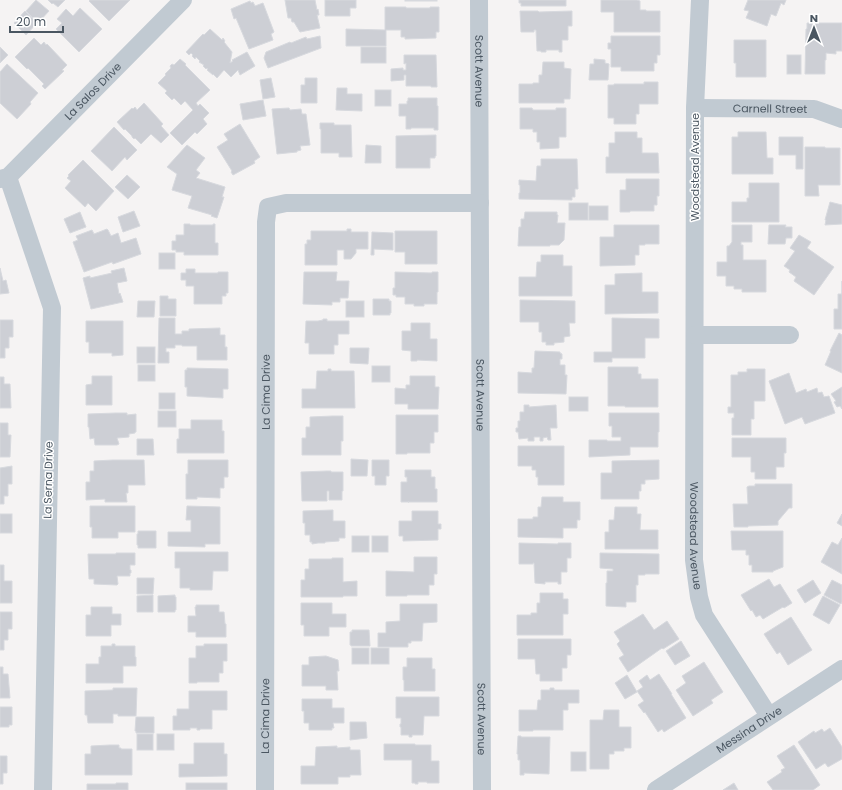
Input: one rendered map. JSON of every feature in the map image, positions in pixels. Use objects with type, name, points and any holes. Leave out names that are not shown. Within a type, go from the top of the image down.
[{"type":"street","name":"La Salos Drive","points":[[4,178],[183,0]]},
{"type":"street","name":"Scott Avenue","points":[[479,0],[482,790]]},
{"type":"street","name":"Woodstead Avenue","points":[[700,0],[695,108],[694,560],[699,597],[704,614],[770,716]]},
{"type":"street","name":"Carnell Street","points":[[695,108],[814,108],[842,119]]},
{"type":"street","name":"La Serna Drive","points":[[4,178],[52,308],[43,790]]},
{"type":"street","name":"La Cima Drive","points":[[265,790],[266,222],[268,207],[286,203],[480,203]]},
{"type":"street","points":[[695,334],[790,335]]},
{"type":"street","name":"Messina Drive","points":[[656,790],[842,669]]},
{"type":"building","points":[[36,0],[49,11],[38,23],[26,11]]},
{"type":"building","points":[[48,0],[65,0],[58,7]]},
{"type":"building","points":[[130,0],[109,21],[89,1]]},
{"type":"building","points":[[285,0],[315,0],[317,10],[318,9],[319,15],[317,15],[320,28],[300,32],[294,22],[292,22],[291,18],[288,18]]},
{"type":"building","points":[[325,0],[356,0],[356,8],[350,8],[350,16],[325,16]]},
{"type":"building","points":[[437,0],[437,1],[405,1]]},
{"type":"building","points":[[519,0],[566,0],[566,6],[521,6]]},
{"type":"building","points":[[601,0],[637,0],[640,1],[640,10],[660,11],[660,32],[614,32],[614,12],[601,12]]},
{"type":"building","points":[[748,0],[786,0],[784,5],[781,3],[776,16],[771,14],[767,26],[746,18],[749,11],[744,10]]},
{"type":"building","points":[[250,1],[251,3],[253,2],[255,6],[263,3],[274,32],[271,34],[273,40],[249,49],[236,18],[234,19],[231,9]]},
{"type":"building","points":[[385,7],[439,7],[439,32],[436,32],[436,38],[405,39],[405,37],[401,37],[401,30],[386,30],[386,46],[346,46],[346,29],[385,30]]},
{"type":"building","points":[[80,8],[102,29],[79,52],[56,29],[62,23],[57,19],[66,9],[73,16]]},
{"type":"building","points":[[25,11],[37,23],[26,35],[14,23]]},
{"type":"building","points":[[520,11],[572,11],[572,26],[568,26],[568,40],[562,40],[562,52],[559,52],[559,50],[546,50],[546,52],[537,51],[536,30],[534,30],[534,32],[521,32]]},
{"type":"building","points":[[807,23],[842,23],[842,51],[836,51],[836,54],[826,53],[825,74],[805,74]]},
{"type":"building","points":[[210,29],[222,40],[223,38],[225,41],[224,42],[232,52],[230,63],[233,61],[232,60],[247,52],[255,66],[240,75],[238,70],[231,77],[224,70],[217,78],[213,75],[203,66],[204,65],[199,62],[200,61],[196,57],[195,59],[191,53],[189,55],[186,52],[203,34],[204,35]]},
{"type":"building","points":[[320,36],[321,48],[268,68],[264,58],[266,52],[306,37],[307,39]]},
{"type":"building","points":[[611,36],[660,36],[660,55],[657,55],[657,63],[654,63],[654,71],[621,71],[621,67],[611,67],[611,49],[608,49],[608,43],[611,43]]},
{"type":"building","points":[[34,38],[41,45],[44,42],[46,45],[47,44],[67,65],[62,70],[64,71],[45,89],[42,86],[44,84],[15,57]]},
{"type":"building","points":[[734,40],[766,40],[766,77],[736,77],[736,63],[734,63]]},
{"type":"building","points":[[0,47],[8,55],[0,63]]},
{"type":"building","points":[[361,47],[386,47],[386,63],[361,63]]},
{"type":"building","points":[[404,55],[436,55],[437,87],[406,86],[406,75],[404,75],[404,80],[391,81],[391,69],[403,68],[403,70],[406,70]]},
{"type":"building","points":[[787,55],[801,55],[801,74],[787,74]]},
{"type":"building","points":[[180,59],[210,90],[196,103],[198,106],[200,104],[209,113],[203,119],[207,124],[197,134],[195,132],[182,145],[170,133],[193,110],[185,101],[181,105],[174,98],[172,100],[165,93],[167,91],[158,83],[171,68],[170,66],[172,64],[174,65]]},
{"type":"building","points":[[594,59],[605,60],[605,63],[609,64],[608,80],[589,80],[590,64],[594,64]]},
{"type":"building","points":[[543,62],[564,62],[564,68],[571,69],[570,99],[564,99],[564,103],[519,103],[519,84],[539,83],[539,75],[542,75]]},
{"type":"building","points":[[7,64],[38,93],[30,102],[31,104],[17,119],[0,103],[0,72]]},
{"type":"building","points":[[271,78],[275,97],[263,99],[260,80]]},
{"type":"building","points":[[305,78],[317,78],[317,103],[301,103],[301,85],[305,85]]},
{"type":"building","points":[[644,82],[658,82],[658,104],[639,104],[639,114],[636,114],[636,124],[614,124],[614,118],[608,118],[608,85],[644,84]]},
{"type":"building","points":[[337,88],[347,88],[347,94],[362,94],[362,111],[336,110]]},
{"type":"building","points":[[375,90],[391,90],[391,106],[375,106]]},
{"type":"building","points":[[408,98],[437,98],[438,130],[434,130],[434,128],[406,129],[406,116],[399,116],[399,104],[407,104]]},
{"type":"building","points":[[263,100],[266,116],[243,120],[240,104]]},
{"type":"building","points":[[144,103],[163,124],[161,126],[169,135],[161,143],[151,134],[141,144],[117,122],[132,108],[133,109],[135,107],[137,110]]},
{"type":"building","points":[[289,108],[290,110],[301,109],[302,114],[306,114],[310,145],[300,146],[301,150],[297,152],[277,154],[272,109]]},
{"type":"building","points":[[520,108],[532,108],[533,110],[556,110],[556,108],[566,108],[566,137],[559,137],[559,148],[540,149],[540,142],[537,142],[537,132],[533,132],[533,129],[520,129]]},
{"type":"building","points":[[320,123],[351,125],[352,157],[339,157],[339,153],[321,153]]},
{"type":"building","points":[[240,124],[260,157],[254,161],[255,163],[233,175],[217,147],[228,140],[224,134]]},
{"type":"building","points":[[114,127],[137,150],[127,160],[125,157],[112,171],[91,151]]},
{"type":"building","points":[[615,132],[637,132],[637,138],[642,138],[642,153],[658,153],[659,173],[606,173],[606,157],[609,157],[609,143],[615,143]]},
{"type":"building","points":[[738,132],[766,132],[767,158],[773,158],[773,174],[732,174],[732,137],[738,137]]},
{"type":"building","points":[[436,135],[436,156],[435,158],[430,158],[430,168],[396,168],[396,136]]},
{"type":"building","points":[[779,137],[803,137],[803,169],[796,169],[796,155],[779,155]]},
{"type":"building","points":[[187,145],[205,158],[196,170],[200,173],[196,178],[225,187],[222,197],[224,197],[217,218],[211,216],[212,215],[188,208],[192,196],[172,190],[177,174],[167,167]]},
{"type":"building","points":[[366,145],[381,146],[381,163],[365,163]]},
{"type":"building","points":[[805,147],[840,148],[840,185],[818,185],[819,196],[805,196]]},
{"type":"building","points":[[541,159],[577,159],[578,189],[575,189],[575,197],[572,197],[572,200],[519,199],[519,180],[536,181],[537,166],[541,166]]},
{"type":"building","points":[[83,160],[114,191],[96,211],[88,203],[85,207],[65,188],[71,181],[67,178],[69,176],[68,175]]},
{"type":"building","points":[[127,175],[140,187],[128,199],[115,187]]},
{"type":"building","points":[[626,179],[659,179],[659,196],[657,196],[657,205],[654,205],[654,211],[620,212],[620,190],[626,190]]},
{"type":"building","points":[[749,183],[779,183],[779,222],[732,222],[732,202],[747,202],[747,198],[749,198]]},
{"type":"building","points":[[830,202],[842,205],[842,224],[825,225]]},
{"type":"building","points":[[569,203],[588,203],[588,220],[569,220]]},
{"type":"building","points":[[589,206],[608,206],[608,220],[589,220]]},
{"type":"building","points":[[134,211],[140,226],[123,232],[118,217]]},
{"type":"building","points":[[80,212],[86,227],[70,233],[64,219]]},
{"type":"building","points":[[525,212],[557,212],[557,223],[565,223],[564,240],[559,245],[518,246],[519,227],[521,227],[521,219],[524,219]]},
{"type":"building","points":[[184,224],[215,224],[215,243],[218,243],[218,255],[184,255],[184,252],[176,252],[176,250],[172,250],[172,241],[176,241],[176,235],[184,235]]},
{"type":"building","points":[[614,225],[659,225],[659,244],[639,245],[639,255],[635,255],[635,265],[600,266],[600,237],[614,237]]},
{"type":"building","points":[[732,225],[752,225],[752,242],[741,242],[741,245],[743,245],[743,260],[766,260],[766,292],[742,292],[742,289],[734,289],[734,286],[726,286],[726,276],[717,276],[717,262],[727,262],[727,246],[729,246],[732,242]]},
{"type":"building","points":[[769,225],[786,225],[785,227],[792,227],[792,238],[786,238],[785,244],[768,244]]},
{"type":"building","points":[[107,229],[111,236],[118,233],[121,243],[136,238],[141,254],[84,272],[73,242],[78,240],[76,236],[92,230],[94,234]]},
{"type":"building","points":[[347,229],[351,229],[351,232],[368,232],[368,249],[356,249],[356,253],[351,259],[344,259],[344,250],[337,250],[337,265],[305,265],[305,244],[307,244],[307,240],[311,240],[311,231],[347,231]]},
{"type":"building","points":[[395,231],[437,231],[437,264],[405,264],[405,252],[395,252]]},
{"type":"building","points":[[372,232],[393,233],[393,250],[374,249],[374,255],[371,255]]},
{"type":"building","points":[[799,235],[811,242],[807,248],[834,267],[814,295],[794,281],[796,277],[784,266],[795,251],[790,248]]},
{"type":"building","points":[[159,253],[175,253],[175,269],[159,269]]},
{"type":"building","points":[[541,255],[563,255],[563,266],[572,266],[572,296],[519,296],[519,277],[536,277],[537,262],[541,262]]},
{"type":"building","points":[[0,268],[3,281],[6,280],[9,293],[0,294]]},
{"type":"building","points":[[124,268],[127,281],[117,283],[119,294],[120,293],[123,302],[91,309],[83,278],[112,273],[111,271]]},
{"type":"building","points":[[186,269],[195,269],[195,273],[228,272],[228,293],[226,293],[226,296],[222,296],[222,304],[194,304],[194,286],[186,286],[186,280],[181,280],[181,273],[186,273]]},
{"type":"building","points":[[304,272],[337,272],[336,281],[349,281],[348,298],[340,298],[340,302],[332,302],[332,305],[303,304]]},
{"type":"building","points":[[395,272],[438,272],[437,304],[414,306],[414,304],[405,304],[405,297],[396,297],[396,295],[393,295],[393,288],[395,288]]},
{"type":"building","points":[[642,273],[642,292],[658,292],[658,313],[605,314],[605,285],[615,285],[615,274]]},
{"type":"building","points":[[838,294],[842,294],[842,329],[834,329],[834,309],[838,309]]},
{"type":"building","points":[[160,296],[168,296],[168,299],[176,299],[176,316],[160,316]]},
{"type":"building","points":[[373,299],[389,299],[389,301],[391,301],[390,315],[373,315]]},
{"type":"building","points":[[520,300],[575,301],[575,323],[569,323],[570,336],[564,337],[564,342],[554,343],[554,345],[546,345],[546,342],[542,342],[542,332],[539,332],[539,322],[520,322]]},
{"type":"building","points":[[138,301],[155,301],[154,317],[137,317]]},
{"type":"building","points":[[346,301],[364,301],[364,317],[346,317]]},
{"type":"building","points":[[159,318],[175,318],[175,334],[182,334],[182,331],[189,331],[189,329],[220,328],[220,335],[225,335],[227,360],[197,360],[197,346],[175,345],[175,348],[166,348],[166,352],[169,352],[169,363],[158,363]]},
{"type":"building","points":[[612,318],[659,319],[659,338],[645,338],[645,358],[612,358],[612,362],[594,362],[594,352],[612,352]]},
{"type":"building","points":[[327,319],[327,321],[349,321],[349,334],[338,334],[338,345],[334,345],[334,354],[309,354],[309,343],[305,343],[306,321],[318,321]]},
{"type":"building","points":[[0,320],[13,320],[13,337],[9,337],[9,348],[5,348],[5,358],[0,358]]},
{"type":"building","points":[[86,321],[123,321],[123,355],[112,356],[112,353],[89,353],[89,342],[86,342]]},
{"type":"building","points":[[411,323],[430,323],[430,339],[437,339],[437,361],[411,361],[411,351],[402,350],[402,331],[411,331]]},
{"type":"building","points":[[839,333],[842,335],[842,373],[825,365]]},
{"type":"building","points":[[137,347],[155,347],[155,363],[137,363]]},
{"type":"building","points":[[350,348],[369,348],[368,364],[350,363]]},
{"type":"building","points":[[535,351],[560,352],[562,354],[560,365],[565,365],[565,375],[567,375],[566,394],[518,393],[518,372],[532,373],[532,368],[534,368]]},
{"type":"building","points":[[138,365],[155,365],[155,381],[138,381]]},
{"type":"building","points":[[372,366],[390,366],[390,382],[372,382]]},
{"type":"building","points":[[608,367],[638,367],[638,374],[641,374],[641,379],[658,379],[658,407],[608,406]]},
{"type":"building","points":[[187,368],[228,369],[228,389],[223,389],[223,398],[187,396],[187,387],[185,387],[185,370],[187,370]]},
{"type":"building","points":[[328,369],[331,369],[331,371],[354,371],[355,408],[302,408],[302,389],[316,389],[317,371],[328,371]]},
{"type":"building","points":[[747,369],[765,369],[765,401],[754,401],[754,419],[751,419],[751,435],[732,435],[732,418],[734,418],[734,413],[728,413],[728,407],[731,407],[731,375],[738,375],[738,372],[747,372]]},
{"type":"building","points":[[789,373],[796,393],[806,389],[807,392],[817,388],[818,393],[822,392],[824,397],[829,396],[835,413],[805,424],[802,417],[785,424],[769,381]]},
{"type":"building","points":[[92,376],[112,376],[112,405],[86,405],[86,385],[92,384]]},
{"type":"building","points":[[410,376],[435,376],[435,387],[439,387],[438,409],[408,409],[408,404],[395,404],[395,388],[406,389],[406,385],[410,385]]},
{"type":"building","points":[[0,377],[4,377],[4,384],[10,384],[11,408],[0,408]]},
{"type":"building","points":[[842,387],[842,409],[840,406],[837,407],[834,402],[836,401],[831,394]]},
{"type":"building","points":[[159,393],[175,393],[175,409],[159,409]]},
{"type":"building","points":[[569,397],[588,397],[588,411],[569,411]]},
{"type":"building","points":[[524,405],[529,405],[529,407],[556,405],[557,428],[550,428],[551,440],[548,440],[547,437],[543,438],[543,441],[540,441],[540,437],[534,437],[534,441],[528,441],[528,438],[519,439],[516,428],[518,428],[518,421],[520,421],[520,412],[524,412]]},
{"type":"building","points":[[158,411],[176,411],[176,427],[158,427]]},
{"type":"building","points":[[127,413],[127,415],[136,414],[135,433],[129,434],[129,437],[117,438],[119,444],[117,445],[95,445],[94,438],[90,439],[88,414]]},
{"type":"building","points":[[609,413],[659,413],[658,447],[630,447],[630,455],[589,457],[589,440],[621,441],[621,437],[612,437],[612,426],[609,426]]},
{"type":"building","points":[[396,415],[438,415],[438,432],[434,432],[434,443],[430,443],[430,453],[396,454]]},
{"type":"building","points":[[343,416],[343,441],[341,441],[341,455],[302,455],[302,438],[306,438],[306,427],[310,427],[310,417]]},
{"type":"building","points":[[191,420],[222,420],[222,431],[224,431],[224,453],[177,453],[179,429],[191,429]]},
{"type":"building","points":[[0,423],[8,423],[8,435],[11,435],[10,457],[0,457]]},
{"type":"building","points":[[732,438],[786,438],[784,467],[776,467],[776,479],[755,479],[755,472],[751,472],[751,457],[732,457]]},
{"type":"building","points":[[137,439],[153,439],[154,455],[137,455]]},
{"type":"building","points":[[518,446],[564,446],[564,485],[538,485],[536,470],[532,470],[532,466],[518,466]]},
{"type":"building","points":[[351,459],[368,460],[367,476],[351,476]]},
{"type":"building","points":[[144,460],[145,485],[128,485],[128,493],[126,493],[127,502],[105,502],[105,499],[86,500],[86,482],[90,482],[90,471],[94,471],[94,461]]},
{"type":"building","points":[[188,460],[228,460],[228,477],[224,477],[224,488],[220,488],[220,498],[197,497],[197,499],[186,499],[186,474],[188,474]]},
{"type":"building","points":[[372,460],[389,460],[389,476],[386,476],[386,485],[375,485],[375,476],[372,476]]},
{"type":"building","points":[[659,460],[659,479],[645,480],[645,484],[641,484],[639,499],[601,499],[601,473],[612,473],[612,461]]},
{"type":"building","points":[[12,466],[12,484],[8,484],[8,496],[4,496],[4,504],[0,504],[0,468]]},
{"type":"building","points":[[405,470],[431,470],[431,477],[435,477],[437,502],[401,502],[401,482],[407,482]]},
{"type":"building","points":[[301,472],[343,472],[342,500],[329,500],[329,491],[327,491],[327,501],[302,501]]},
{"type":"building","points":[[755,484],[792,484],[792,508],[789,508],[778,521],[778,525],[734,527],[733,504],[748,504],[747,487],[755,486]]},
{"type":"building","points":[[542,497],[563,497],[563,502],[580,502],[580,520],[577,520],[577,528],[563,528],[563,538],[518,537],[518,519],[533,519],[533,517],[538,517],[538,507],[541,507]]},
{"type":"building","points":[[90,506],[135,506],[135,532],[118,532],[118,538],[92,538],[92,527],[90,527]]},
{"type":"building","points":[[187,506],[220,507],[220,544],[205,544],[205,547],[168,546],[168,532],[191,532],[191,520],[186,520]]},
{"type":"building","points":[[615,507],[637,507],[637,514],[641,514],[640,530],[658,530],[658,549],[605,549],[605,532],[609,532],[609,520],[614,520]]},
{"type":"building","points":[[333,510],[333,521],[345,521],[345,538],[339,538],[339,541],[312,544],[312,542],[310,542],[310,535],[305,535],[303,511]]},
{"type":"building","points":[[412,511],[438,511],[438,524],[441,524],[441,529],[438,529],[438,540],[403,541],[403,536],[399,536],[399,521],[412,521]]},
{"type":"building","points":[[0,514],[12,514],[12,533],[0,533]]},
{"type":"building","points":[[842,514],[842,526],[837,523]]},
{"type":"building","points":[[138,531],[156,531],[156,548],[138,548]]},
{"type":"building","points":[[731,531],[783,531],[783,567],[773,572],[752,572],[752,565],[749,565],[749,555],[746,555],[746,550],[732,550]]},
{"type":"building","points":[[352,536],[369,536],[369,552],[352,552]]},
{"type":"building","points":[[372,536],[388,536],[388,552],[372,552]]},
{"type":"building","points":[[842,538],[842,574],[821,562],[832,542],[838,545]]},
{"type":"building","points":[[519,543],[571,543],[571,558],[567,558],[567,572],[561,572],[561,584],[558,584],[558,582],[545,582],[545,584],[535,583],[534,563],[519,564]]},
{"type":"building","points":[[175,552],[228,552],[228,571],[213,571],[212,590],[190,590],[190,588],[180,588],[180,568],[175,568]]},
{"type":"building","points":[[135,553],[135,565],[130,565],[130,576],[117,576],[117,585],[94,584],[94,579],[89,579],[88,554]]},
{"type":"building","points":[[600,553],[659,554],[659,574],[638,575],[638,585],[636,585],[636,602],[626,602],[626,607],[606,606],[607,571],[613,571],[613,569],[600,568]]},
{"type":"building","points":[[414,557],[437,557],[437,574],[434,574],[434,585],[429,585],[429,595],[386,596],[386,571],[414,572]]},
{"type":"building","points":[[343,558],[343,582],[357,581],[357,596],[301,597],[301,580],[305,580],[305,569],[309,569],[309,559]]},
{"type":"building","points":[[0,565],[4,565],[4,581],[12,581],[12,603],[0,603]]},
{"type":"building","points":[[137,578],[154,578],[153,594],[137,594]]},
{"type":"building","points":[[769,579],[774,587],[780,584],[792,603],[763,619],[760,615],[756,617],[741,595]]},
{"type":"building","points":[[813,580],[821,593],[805,603],[797,590]]},
{"type":"building","points":[[832,580],[842,585],[841,604],[824,595]]},
{"type":"building","points":[[540,593],[563,593],[563,599],[568,599],[568,614],[563,614],[563,635],[517,635],[517,615],[531,615],[531,613],[537,613],[537,603],[540,603]]},
{"type":"building","points":[[153,595],[153,612],[137,612],[137,596]]},
{"type":"building","points":[[175,595],[175,612],[158,612],[158,596]]},
{"type":"building","points":[[823,596],[840,605],[829,624],[813,615]]},
{"type":"building","points":[[301,603],[332,603],[332,614],[346,614],[346,627],[329,627],[329,636],[304,636],[304,625],[301,625]]},
{"type":"building","points":[[400,604],[437,604],[437,622],[423,623],[422,641],[411,641],[411,643],[408,643],[408,647],[378,647],[378,633],[386,633],[386,622],[400,621]]},
{"type":"building","points":[[196,605],[219,605],[219,612],[224,612],[226,637],[196,637],[196,632],[188,632],[188,616],[196,616]]},
{"type":"building","points":[[91,607],[112,607],[112,614],[121,614],[121,625],[111,625],[111,636],[86,636],[86,615],[91,615]]},
{"type":"building","points":[[0,612],[12,612],[12,629],[8,629],[8,640],[4,640],[4,650],[0,650]]},
{"type":"building","points":[[643,614],[654,630],[667,621],[679,639],[663,649],[662,648],[628,672],[619,658],[624,655],[617,644],[620,641],[614,632]]},
{"type":"building","points":[[791,617],[812,650],[788,665],[780,652],[777,654],[764,634]]},
{"type":"building","points":[[352,630],[369,630],[370,646],[351,646],[350,632],[352,632]]},
{"type":"building","points":[[518,639],[571,639],[571,655],[567,655],[567,668],[562,668],[562,681],[540,681],[540,674],[536,674],[535,659],[518,659]]},
{"type":"building","points":[[681,641],[690,656],[675,665],[666,651]]},
{"type":"building","points":[[112,644],[115,644],[115,646],[135,646],[136,666],[123,666],[123,683],[86,683],[86,664],[99,664],[99,657],[101,657],[101,646],[112,646]]},
{"type":"building","points":[[204,644],[227,644],[227,661],[223,661],[223,673],[219,673],[219,682],[189,683],[189,658],[196,658],[196,646],[204,646]]},
{"type":"building","points":[[352,648],[369,648],[369,664],[352,664]]},
{"type":"building","points":[[371,648],[389,648],[389,664],[371,664]]},
{"type":"building","points":[[326,656],[338,660],[338,690],[326,690],[326,686],[302,686],[302,665],[309,665],[309,657]]},
{"type":"building","points":[[407,658],[432,658],[432,669],[435,669],[435,691],[404,691],[403,667],[407,667]]},
{"type":"building","points":[[704,662],[723,692],[711,700],[713,703],[693,716],[676,690],[686,683],[682,676]]},
{"type":"building","points":[[0,667],[3,667],[3,674],[8,674],[10,698],[0,698]]},
{"type":"building","points":[[659,674],[686,718],[664,732],[662,729],[658,732],[645,712],[644,713],[638,705],[644,701],[637,691],[643,687],[639,681],[647,675],[650,680]]},
{"type":"building","points":[[627,675],[637,692],[625,699],[615,683]]},
{"type":"building","points":[[113,688],[137,688],[136,716],[118,716],[118,714],[113,714],[113,723],[88,723],[87,715],[85,715],[85,691],[113,690]]},
{"type":"building","points":[[550,688],[554,688],[554,690],[579,690],[579,703],[568,703],[568,710],[563,710],[563,730],[519,731],[519,710],[537,710],[538,700],[541,700],[541,690],[550,690]]},
{"type":"building","points":[[189,691],[227,691],[227,710],[212,710],[212,729],[197,730],[197,728],[190,728],[190,730],[173,730],[173,716],[177,716],[177,709],[189,709]]},
{"type":"building","points":[[396,697],[439,697],[439,716],[424,716],[423,735],[412,735],[412,737],[409,737],[409,735],[401,735],[401,718],[396,718]]},
{"type":"building","points":[[302,699],[332,699],[332,708],[344,708],[344,723],[333,723],[334,728],[332,728],[332,730],[309,730],[309,723],[304,723]]},
{"type":"building","points":[[0,707],[12,707],[12,725],[9,725],[9,727],[0,727]]},
{"type":"building","points":[[604,710],[619,710],[619,727],[631,727],[631,748],[624,748],[624,751],[614,751],[614,754],[609,754],[609,769],[590,769],[590,720],[603,720]]},
{"type":"building","points":[[136,717],[154,717],[154,733],[136,733]]},
{"type":"building","points":[[350,722],[366,722],[367,738],[350,740]]},
{"type":"building","points":[[830,728],[842,747],[842,759],[828,767],[825,763],[816,769],[798,742],[814,731],[815,733],[822,729],[824,732]]},
{"type":"building","points":[[137,734],[153,734],[153,750],[137,750]]},
{"type":"building","points":[[157,734],[174,734],[174,750],[157,750]]},
{"type":"building","points":[[518,736],[550,737],[549,774],[524,773],[524,775],[520,775],[520,760],[518,760],[517,754]]},
{"type":"building","points":[[194,743],[224,743],[224,754],[227,754],[227,776],[179,777],[179,764],[194,764]]},
{"type":"building","points":[[384,744],[431,745],[431,761],[439,761],[439,783],[412,783],[412,760],[384,760]]},
{"type":"building","points":[[119,745],[119,748],[121,749],[132,749],[132,775],[85,775],[85,754],[91,754],[91,746]]},
{"type":"building","points":[[794,745],[820,785],[813,790],[773,790],[767,782],[782,772],[781,770],[785,768],[777,756]]},
{"type":"building","points":[[337,746],[337,748],[350,747],[350,750],[360,750],[361,775],[338,777],[338,784],[301,784],[301,766],[315,766],[316,747]]},
{"type":"building","points":[[571,752],[586,752],[586,771],[571,771]]},
{"type":"building","points":[[0,756],[7,756],[7,773],[3,773],[3,784],[0,784]]},
{"type":"building","points":[[128,783],[128,790],[87,790],[87,784]]},
{"type":"building","points":[[186,783],[227,783],[227,790],[186,790]]},
{"type":"building","points":[[734,783],[738,790],[723,790]]}]
